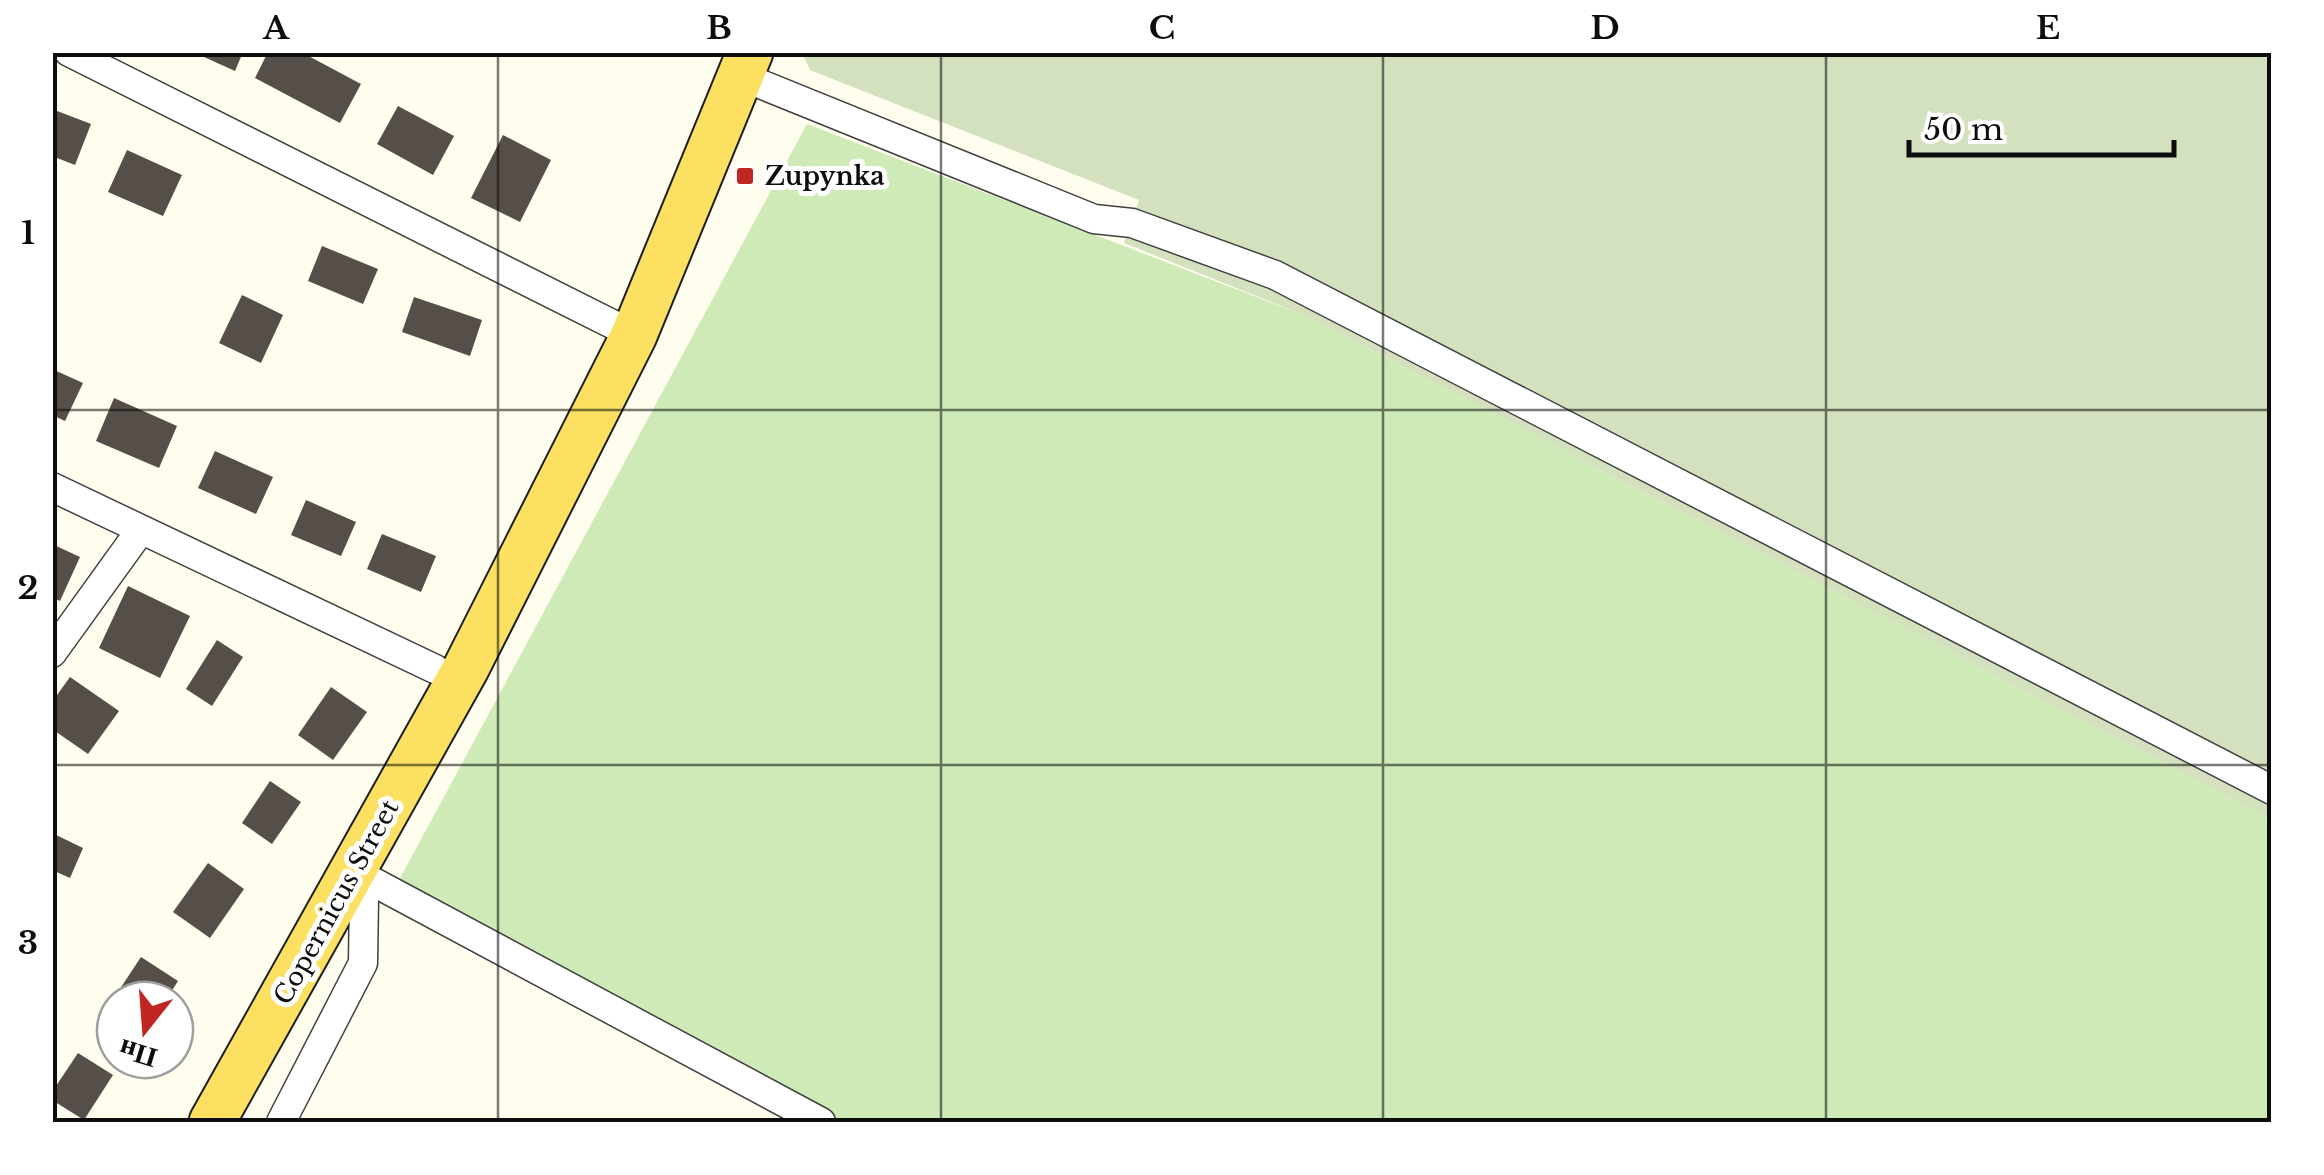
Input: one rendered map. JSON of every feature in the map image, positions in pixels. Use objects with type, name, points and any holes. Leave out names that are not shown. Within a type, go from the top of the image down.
[{"type":"main road","name":"Copernicus Street","points":[[212,1122],[353,871],[447,675],[634,335],[746,65]]},
{"type":"street","points":[[69,52],[634,335]]},
{"type":"street","points":[[746,65],[1094,219],[1132,223],[1275,275],[2272,790]]},
{"type":"street","points":[[52,487],[447,675]]},
{"type":"street","points":[[52,653],[140,531]]},
{"type":"street","points":[[281,1122],[363,964],[364,897],[353,871]]},
{"type":"street","points":[[353,871],[821,1122]]},
{"type":"green space","points":[[802,53],[2271,53],[2271,819],[1306,316],[1124,243],[1139,200],[810,70]]},
{"type":"green space","points":[[807,124],[1306,316],[2271,819],[2271,1122],[801,1122],[391,895]]},
{"type":"building","points":[[193,52],[243,52],[235,71]]},
{"type":"building","points":[[268,52],[301,52],[361,84],[340,123],[255,78]]},
{"type":"building","points":[[398,106],[454,136],[433,175],[377,144]]},
{"type":"building","points":[[52,109],[91,124],[75,165],[52,156]]},
{"type":"building","points":[[503,135],[551,160],[520,222],[471,198]]},
{"type":"building","points":[[127,150],[182,175],[163,216],[108,192]]},
{"type":"building","points":[[322,246],[378,269],[363,304],[308,281]]},
{"type":"building","points":[[242,295],[283,315],[261,363],[219,343]]},
{"type":"building","points":[[414,297],[482,320],[470,356],[402,332]]},
{"type":"building","points":[[52,369],[83,383],[65,421],[52,415]]},
{"type":"building","points":[[114,398],[177,426],[159,468],[96,441]]},
{"type":"building","points":[[215,451],[273,477],[256,514],[198,488]]},
{"type":"building","points":[[306,500],[356,522],[341,556],[291,535]]},
{"type":"building","points":[[382,534],[436,556],[421,592],[367,569]]},
{"type":"building","points":[[52,544],[80,557],[60,601],[52,597]]},
{"type":"building","points":[[128,586],[190,616],[160,678],[99,648]]},
{"type":"building","points":[[217,640],[243,657],[212,706],[186,689]]},
{"type":"building","points":[[70,677],[119,711],[88,754],[52,729],[52,702]]},
{"type":"building","points":[[331,687],[367,712],[333,760],[298,735]]},
{"type":"building","points":[[270,781],[301,802],[272,844],[242,823]]},
{"type":"building","points":[[52,833],[83,848],[70,878],[52,870]]},
{"type":"building","points":[[208,863],[244,889],[210,938],[173,912]]},
{"type":"building","points":[[141,957],[176,980],[126,980]]},
{"type":"building","points":[[78,1053],[95,1064],[95,1080],[110,1080],[84,1120],[52,1100],[52,1092]]},
{"type":"place","name":"Zupynka","points":[[745,176]]}]
